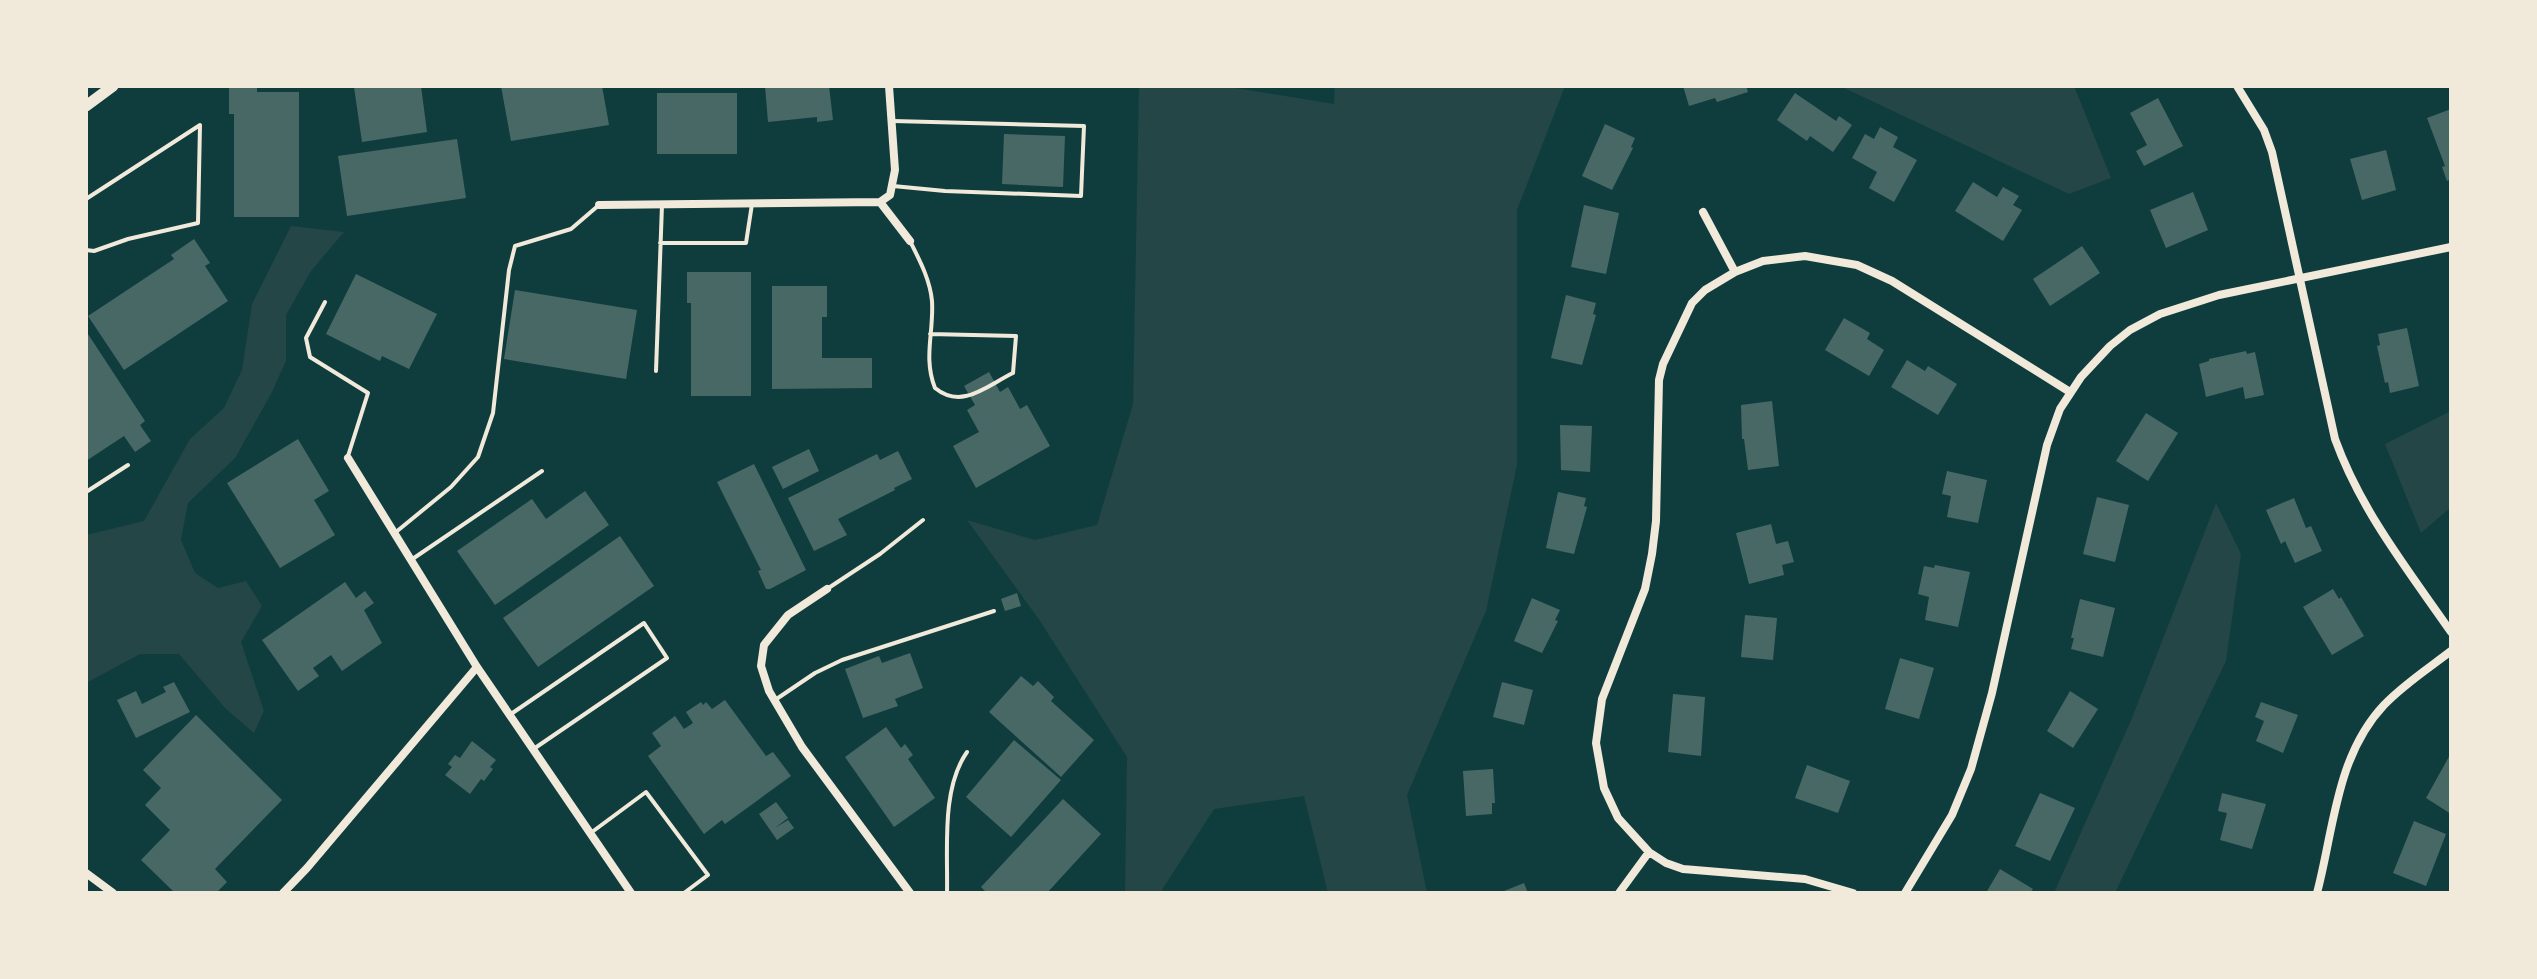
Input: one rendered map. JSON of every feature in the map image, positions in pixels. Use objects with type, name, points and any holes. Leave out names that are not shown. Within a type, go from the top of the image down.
[{"type":"street","points":[[86,106],[113,86]]},
{"type":"street","points":[[599,205],[880,202],[890,195],[895,170],[889,86]]},
{"type":"street","points":[[2237,86],[2264,130],[2272,152],[2335,439],[2344,463],[2371,515],[2451,632]]},
{"type":"street","points":[[880,202],[910,241]]},
{"type":"street","points":[[1703,212],[1735,272]]},
{"type":"street","points":[[1905,893],[1952,815],[1971,769],[1992,693],[2052,425],[2070,392],[2110,346],[2144,322],[2186,305],[2219,295],[2451,247]]},
{"type":"street","points":[[1853,893],[1805,879],[1683,869],[1666,863],[1649,852],[1629,831],[1611,805],[1599,763],[1597,725],[1602,699],[1645,589],[1652,554],[1656,521],[1657,396],[1663,364],[1692,303],[1705,290],[1735,272],[1763,261],[1805,256],[1857,265],[1892,281],[2070,392]]},
{"type":"street","points":[[348,458],[477,667],[631,893]]},
{"type":"street","points":[[827,589],[788,615],[764,645],[761,666],[769,691],[802,747],[910,893]]},
{"type":"street","points":[[2317,893],[2342,781],[2357,746],[2382,707],[2451,651]]},
{"type":"street","points":[[283,893],[477,667]]},
{"type":"street","points":[[1619,893],[1649,852]]},
{"type":"street","points":[[86,873],[113,893]]},
{"type":"lane","points":[[891,121],[1084,126],[1081,196],[956,192],[893,186]]},
{"type":"lane","points":[[86,199],[200,125],[198,223],[128,239],[94,251],[86,250]]},
{"type":"lane","points":[[660,243],[746,243],[752,203]]},
{"type":"lane","points":[[394,533],[451,487],[478,457],[493,413],[509,270],[515,246],[571,229],[599,205]]},
{"type":"lane","points":[[656,371],[662,205]]},
{"type":"lane","points":[[910,241],[926,273],[932,301],[927,361],[935,388],[951,398],[964,397],[1013,373],[1016,336],[930,334]]},
{"type":"lane","points":[[325,302],[306,338],[310,357],[368,393],[348,458]]},
{"type":"lane","points":[[86,492],[128,465]]},
{"type":"lane","points":[[411,560],[542,471]]},
{"type":"lane","points":[[827,589],[880,554],[923,520]]},
{"type":"lane","points":[[775,701],[815,673],[842,660],[994,611]]},
{"type":"lane","points":[[510,715],[644,623],[652,635],[667,658],[533,750]]},
{"type":"lane","points":[[947,893],[950,791],[957,766],[967,752]]},
{"type":"lane","points":[[590,834],[646,792],[708,875],[684,893]]},
{"type":"shaded area","points":[[1139,86],[1223,86],[1334,104],[1335,86],[1565,86],[1517,210],[1517,465],[1486,611],[1407,795],[1427,893],[1328,893],[1304,796],[1214,809],[1160,893],[1125,893],[1127,757],[1040,621],[967,520],[1035,540],[1097,525],[1133,404]]},
{"type":"shaded area","points":[[1840,86],[2074,86],[2111,178],[2069,194]]},
{"type":"shaded area","points":[[291,226],[344,232],[311,271],[286,315],[286,361],[271,394],[235,458],[188,503],[181,540],[195,573],[218,588],[246,581],[262,606],[241,642],[264,711],[254,733],[226,709],[179,654],[140,654],[86,683],[86,535],[144,521],[190,439],[224,408],[242,370],[252,304]]},
{"type":"shaded area","points":[[2451,411],[2451,507],[2421,533],[2385,444]]},
{"type":"shaded area","points":[[2216,503],[2241,554],[2226,661],[2115,893],[2054,893],[2132,718]]},
{"type":"building","points":[[229,86],[257,86],[257,92],[299,92],[299,217],[234,217],[234,114],[229,114]]},
{"type":"building","points":[[421,86],[427,132],[362,142],[354,87]]},
{"type":"building","points":[[501,86],[602,86],[609,125],[511,141]]},
{"type":"building","points":[[765,86],[829,86],[833,120],[817,122],[817,117],[768,122]]},
{"type":"building","points":[[1683,86],[1746,86],[1748,92],[1717,102],[1715,98],[1689,106]]},
{"type":"building","points":[[657,93],[737,93],[737,154],[657,154]]},
{"type":"building","points":[[1795,93],[1836,121],[1839,116],[1852,125],[1833,152],[1810,136],[1807,141],[1777,120]]},
{"type":"building","points":[[2158,98],[2183,146],[2144,166],[2136,151],[2147,145],[2130,113]]},
{"type":"building","points":[[2451,109],[2451,179],[2447,181],[2442,167],[2445,166],[2427,118]]},
{"type":"building","points":[[1605,124],[1635,138],[1612,190],[1582,176]]},
{"type":"building","points":[[1880,127],[1898,137],[1893,147],[1917,160],[1894,202],[1869,188],[1877,172],[1852,158],[1865,134],[1874,139]]},
{"type":"building","points":[[1004,134],[1065,136],[1063,187],[1002,184]]},
{"type":"building","points":[[457,139],[466,198],[347,216],[338,156]]},
{"type":"building","points":[[2386,150],[2396,190],[2362,200],[2350,159]]},
{"type":"building","points":[[1973,182],[1997,197],[2003,187],[2019,196],[2013,205],[2022,210],[2003,241],[1955,211]]},
{"type":"building","points":[[2193,192],[2208,230],[2166,248],[2150,210]]},
{"type":"building","points":[[1584,205],[1619,213],[1606,274],[1571,267]]},
{"type":"building","points":[[194,239],[210,263],[205,266],[228,301],[124,370],[88,316],[174,259],[171,255]]},
{"type":"building","points":[[2082,246],[2100,273],[2050,306],[2033,279]]},
{"type":"building","points":[[687,272],[751,272],[751,396],[691,396],[691,303],[687,303]]},
{"type":"building","points":[[356,274],[437,314],[409,369],[382,356],[380,361],[326,334]]},
{"type":"building","points":[[772,286],[827,286],[827,317],[822,317],[822,358],[872,358],[872,388],[772,389]]},
{"type":"building","points":[[515,290],[637,310],[626,379],[504,359]]},
{"type":"building","points":[[1566,295],[1596,303],[1593,314],[1596,315],[1582,365],[1551,358]]},
{"type":"building","points":[[1844,318],[1870,333],[1867,339],[1884,350],[1869,376],[1825,350]]},
{"type":"building","points":[[2407,328],[2419,386],[2390,393],[2377,346],[2380,345],[2378,334]]},
{"type":"building","points":[[86,331],[145,421],[140,425],[151,441],[135,452],[124,436],[86,461]]},
{"type":"building","points":[[2246,351],[2247,354],[2255,352],[2264,395],[2245,399],[2243,387],[2206,397],[2199,364]]},
{"type":"building","points":[[1907,360],[1925,371],[1928,366],[1957,384],[1938,415],[1891,387]]},
{"type":"building","points":[[989,372],[1000,392],[1008,387],[1020,409],[1027,405],[1050,446],[976,488],[953,446],[979,432],[967,410],[975,405],[964,386]]},
{"type":"building","points":[[1772,401],[1779,466],[1748,470],[1742,439],[1741,405]]},
{"type":"building","points":[[2146,413],[2178,433],[2148,481],[2116,461]]},
{"type":"building","points":[[1560,425],[1592,426],[1590,472],[1561,470]]},
{"type":"building","points":[[298,439],[329,491],[314,500],[335,535],[280,568],[227,483]]},
{"type":"building","points":[[809,449],[819,471],[783,489],[772,467]]},
{"type":"building","points":[[898,451],[912,479],[838,519],[847,535],[814,551],[788,498],[877,454],[880,460]]},
{"type":"building","points":[[754,464],[806,570],[770,589],[766,589],[758,571],[761,570],[717,482]]},
{"type":"building","points":[[1947,471],[1987,480],[1978,523],[1947,517],[1951,496],[1942,494]]},
{"type":"building","points":[[585,491],[609,525],[495,605],[457,551],[532,499],[546,519]]},
{"type":"building","points":[[1558,492],[1586,498],[1584,506],[1587,507],[1574,554],[1546,548]]},
{"type":"building","points":[[2097,497],[2129,505],[2115,562],[2083,554]]},
{"type":"building","points":[[2294,498],[2306,528],[2311,526],[2322,551],[2295,563],[2285,541],[2281,544],[2266,510]]},
{"type":"building","points":[[1771,524],[1776,544],[1788,541],[1794,562],[1782,565],[1784,575],[1749,584],[1736,533]]},
{"type":"building","points":[[620,536],[654,586],[538,667],[503,618]]},
{"type":"building","points":[[1935,565],[1970,572],[1958,627],[1925,620],[1929,597],[1918,594],[1924,566],[1934,568]]},
{"type":"building","points":[[345,582],[356,598],[365,591],[374,603],[364,610],[382,643],[342,671],[331,655],[313,668],[319,676],[298,691],[262,640]]},
{"type":"building","points":[[2333,589],[2364,636],[2332,655],[2303,607]]},
{"type":"building","points":[[1017,593],[1021,606],[1005,611],[1001,599]]},
{"type":"building","points":[[1532,598],[1560,610],[1555,620],[1558,621],[1542,653],[1514,641]]},
{"type":"building","points":[[2080,599],[2115,608],[2103,657],[2071,649]]},
{"type":"building","points":[[1745,615],[1777,618],[1773,660],[1741,657]]},
{"type":"building","points":[[910,653],[923,688],[895,699],[898,706],[863,718],[845,669],[879,656],[882,663]]},
{"type":"building","points":[[1900,658],[1934,668],[1919,719],[1885,709]]},
{"type":"building","points":[[1021,676],[1033,686],[1038,681],[1054,697],[1051,701],[1094,740],[1061,777],[989,712]]},
{"type":"building","points":[[174,682],[190,712],[136,738],[117,700],[136,691],[142,704],[166,692],[163,687]]},
{"type":"building","points":[[1502,682],[1533,690],[1524,725],[1493,717]]},
{"type":"building","points":[[2070,691],[2098,709],[2073,748],[2047,731]]},
{"type":"building","points":[[1673,694],[1705,697],[1701,756],[1668,752]]},
{"type":"building","points":[[725,700],[766,756],[773,752],[791,776],[725,824],[722,820],[704,834],[648,756],[661,746],[652,733],[675,716],[684,729],[693,723],[686,712],[701,702],[703,705],[706,702],[712,709]]},
{"type":"building","points":[[2261,702],[2298,715],[2283,753],[2256,741],[2264,721],[2255,717]]},
{"type":"building","points":[[196,715],[282,800],[215,869],[227,882],[216,893],[175,893],[141,860],[170,830],[145,805],[161,788],[143,770]]},
{"type":"building","points":[[886,727],[901,748],[905,744],[913,755],[908,759],[935,798],[894,827],[845,757]]},
{"type":"building","points":[[1014,740],[1061,780],[1011,837],[966,797]]},
{"type":"building","points":[[472,741],[496,760],[484,781],[481,779],[470,794],[445,775],[452,767],[448,764],[455,755],[460,758]]},
{"type":"building","points":[[2451,753],[2451,814],[2426,798]]},
{"type":"building","points":[[1807,765],[1850,781],[1838,813],[1795,798]]},
{"type":"building","points":[[1493,769],[1495,803],[1492,803],[1492,814],[1466,816],[1463,771]]},
{"type":"building","points":[[2040,793],[2075,808],[2050,861],[2015,846]]},
{"type":"building","points":[[2222,793],[2266,804],[2252,849],[2220,840],[2227,813],[2218,811]]},
{"type":"building","points":[[1063,799],[1101,834],[1047,893],[987,893],[981,887]]},
{"type":"building","points":[[776,802],[788,818],[775,828],[788,820],[794,828],[777,840],[759,814]]},
{"type":"building","points":[[2414,821],[2446,834],[2426,886],[2393,873]]},
{"type":"building","points":[[2000,869],[2033,889],[2030,893],[1986,893]]},
{"type":"building","points":[[1524,883],[1528,893],[1499,893]]}]
